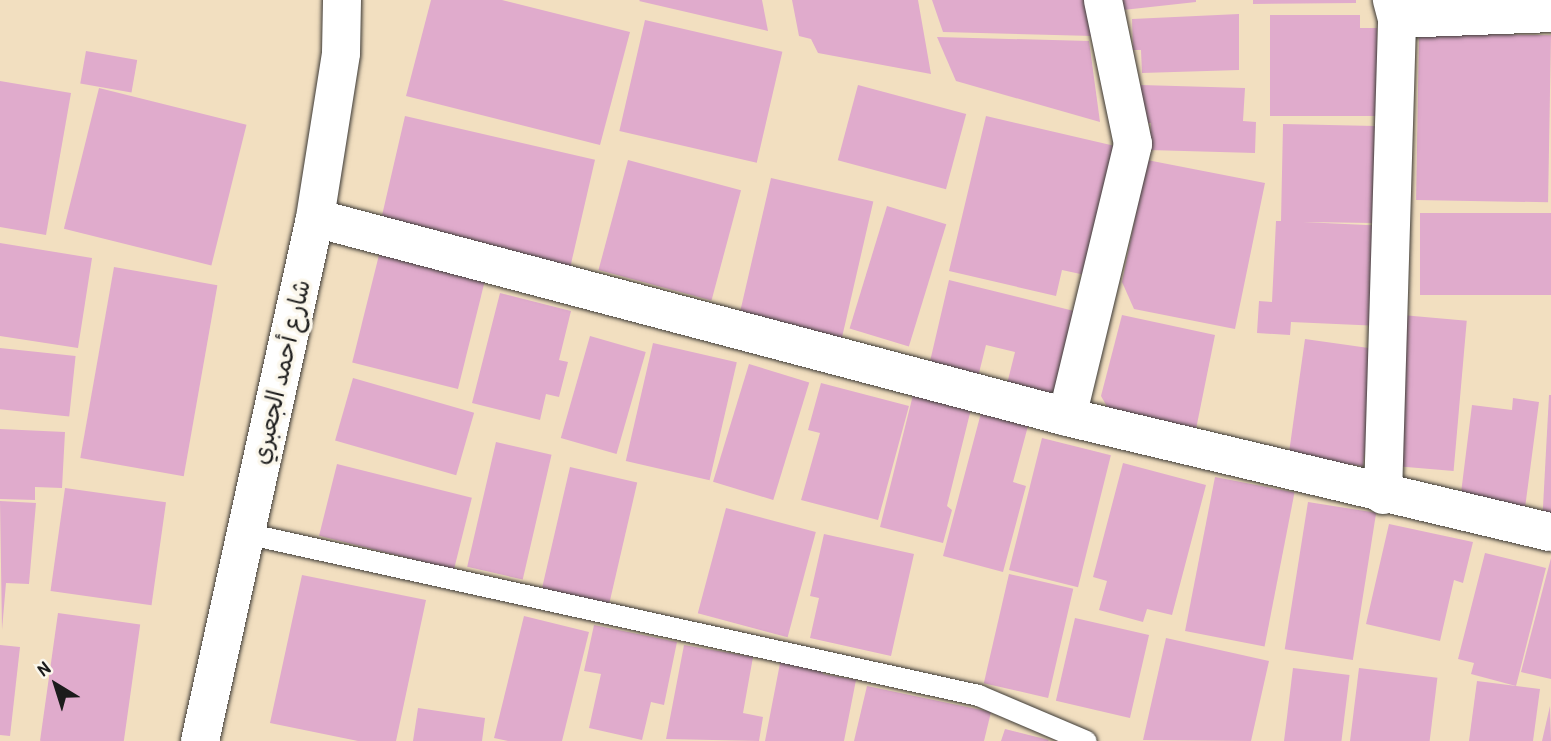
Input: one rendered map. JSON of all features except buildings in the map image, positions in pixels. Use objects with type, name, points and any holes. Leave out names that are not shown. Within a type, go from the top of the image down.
[{"type":"street","name":"شارع أحمد الجعبري","points":[[200,741],[315,218],[341,53],[342,0]]},
{"type":"street","points":[[1068,417],[1133,144],[1103,0]]},
{"type":"street","points":[[1383,495],[1394,9],[1551,13]]},
{"type":"street","points":[[315,218],[1068,417],[1383,495],[1551,532]]},
{"type":"lane","points":[[245,533],[978,695],[1086,741]]}]
